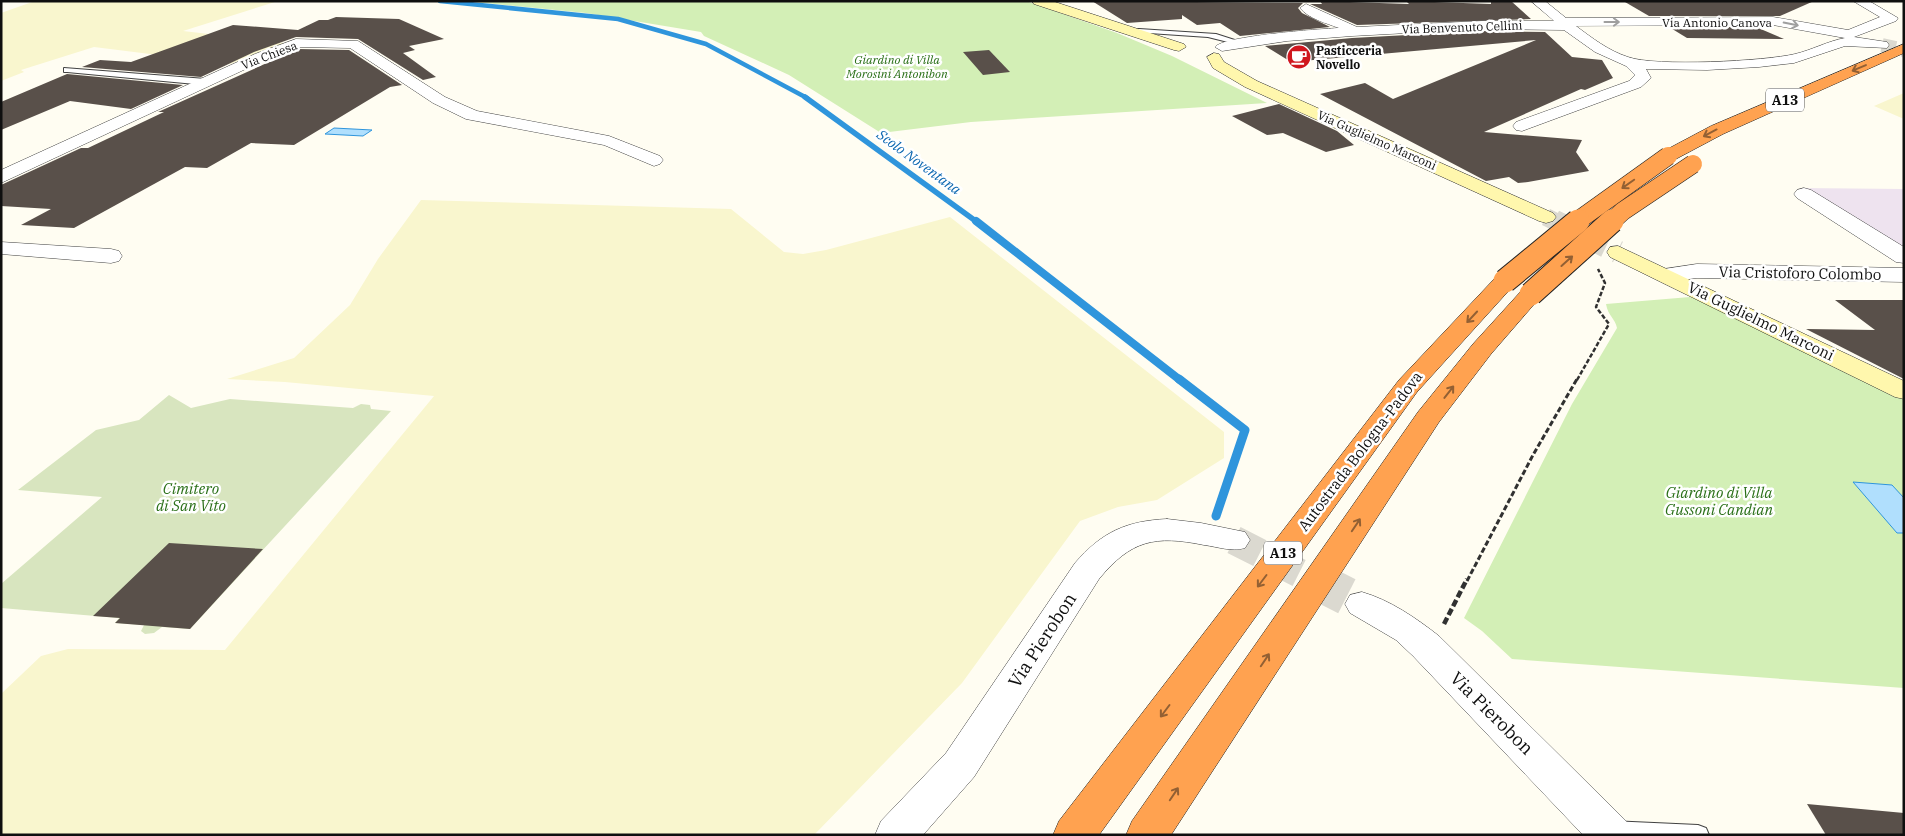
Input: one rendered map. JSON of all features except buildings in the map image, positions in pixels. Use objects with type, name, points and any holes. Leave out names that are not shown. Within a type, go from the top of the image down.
[{"type":"highway","name":"Autostrada Bologna-Padova","points":[[1147,835],[1428,418],[1482,350],[1518,288],[1562,232],[1668,156],[1717,130],[1904,48]]},
{"type":"highway","name":"A13","points":[[1740,138],[1786,115],[1904,65]]},
{"type":"highway","name":"Autostrada Bologna-Padova","points":[[1074,835],[1408,386],[1518,288],[1623,211],[1700,160]]},
{"type":"street","name":"Via Guglielmo Marconi","points":[[1038,1],[1134,33],[1201,52],[1218,65],[1251,84],[1546,217]]},
{"type":"street","points":[[1528,1],[1537,1]]},
{"type":"street","name":"Via Benvenuto Cellini","points":[[1537,1],[1565,24]]},
{"type":"street","name":"Via Antonio Canova","points":[[1565,24],[1773,21],[1849,34],[1891,18],[1859,1]]},
{"type":"street","name":"Via Benvenuto Cellini","points":[[1306,8],[1319,16],[1357,30]]},
{"type":"street","name":"Via Benvenuto Cellini","points":[[1201,52],[1240,43],[1357,30],[1476,24],[1565,24]]},
{"type":"street","points":[[1522,126],[1635,84],[1643,78],[1643,74],[1632,64],[1598,48],[1565,24]]},
{"type":"street","points":[[1632,64],[1762,62],[1794,59],[1843,42],[1853,41],[1882,45]]},
{"type":"street","name":"Via Chiesa","points":[[1,177],[206,82],[296,43],[354,44],[439,100],[472,114],[609,141],[654,160]]},
{"type":"street","name":"Via Cristoforo Colombo","points":[[1804,194],[1904,257]]},
{"type":"street","points":[[1,248],[112,256]]},
{"type":"street","name":"Via Guglielmo Marconi","points":[[1618,252],[1904,391]]},
{"type":"street","name":"Via Cristoforo Colombo","points":[[1666,275],[1697,270],[1904,275]]},
{"type":"street","name":"Via Pierobon","points":[[896,835],[960,765],[1087,571],[1106,550],[1123,538],[1157,530],[1176,529],[1234,540]]},
{"type":"street","name":"Via Pierobon","points":[[1362,604],[1408,631],[1426,646],[1609,833]]},
{"type":"lane","points":[[1134,33],[1150,29],[1173,34],[1189,33],[1221,36],[1240,43]]},
{"type":"lane","points":[[67,70],[206,82]]},
{"type":"lane","points":[[1609,833],[1698,835]]},
{"type":"path","points":[[1426,646],[1439,634],[1533,455],[1608,324],[1596,307],[1605,283],[1600,270],[1592,266]]},
{"type":"shaded area","points":[[35,1],[278,1],[183,31],[285,43],[230,64],[94,47],[21,70],[24,72],[1,81],[1,13]]},
{"type":"shaded area","points":[[1904,93],[1904,119],[1874,106]]},
{"type":"shaded area","points":[[1800,188],[1904,189],[1904,252]]},
{"type":"shaded area","points":[[421,200],[731,209],[784,252],[803,254],[826,250],[950,217],[1224,432],[1224,458],[1157,500],[1118,507],[1080,521],[962,683],[814,835],[1,835],[1,694],[41,656],[68,649],[225,650],[434,396],[285,382],[227,379],[294,358],[350,305],[378,259]]},
{"type":"green space","name":"Giardino di Villa Morosini Antonibon","points":[[465,1],[1026,1],[1117,33],[1172,56],[1267,103],[971,122],[881,133],[789,75],[704,36],[701,32],[586,13]]},
{"type":"green space","name":"Giardino di Villa Gussoni Candian","points":[[1690,297],[1735,316],[1904,397],[1904,688],[1512,659],[1482,631],[1464,618],[1572,404],[1617,328],[1606,304]]},
{"type":"green space","name":"Cimitero di San Vito","points":[[169,395],[191,408],[230,399],[353,408],[361,404],[370,405],[371,409],[391,411],[190,629],[162,627],[154,633],[145,634],[141,631],[144,625],[115,623],[119,618],[1,608],[1,584],[102,497],[18,490],[96,430],[139,420]]},
{"type":"water","points":[[334,128],[372,130],[363,136],[325,134]]},
{"type":"water","points":[[1853,482],[1892,485],[1904,498],[1904,533],[1897,533]]},
{"type":"waterway","name":"Scolo Noventana","points":[[440,1],[618,19],[706,44],[807,98]]},
{"type":"waterway","name":"Scolo Noventana","points":[[805,97],[977,222]]},
{"type":"waterway","name":"Scolo Noventana","points":[[976,221],[1180,380]]},
{"type":"waterway","name":"Scolo Noventana","points":[[1179,379],[1245,430],[1216,516]]},
{"type":"tunnel","points":[[1882,45],[1904,50]]},
{"type":"tunnel","points":[[1546,217],[1554,221]]},
{"type":"tunnel","points":[[1554,221],[1618,252]]},
{"type":"tunnel","points":[[1234,540],[1315,581]]},
{"type":"tunnel","points":[[1313,579],[1362,604]]},
{"type":"place","name":"Pasticceria Novello","points":[[1299,57]]}]
